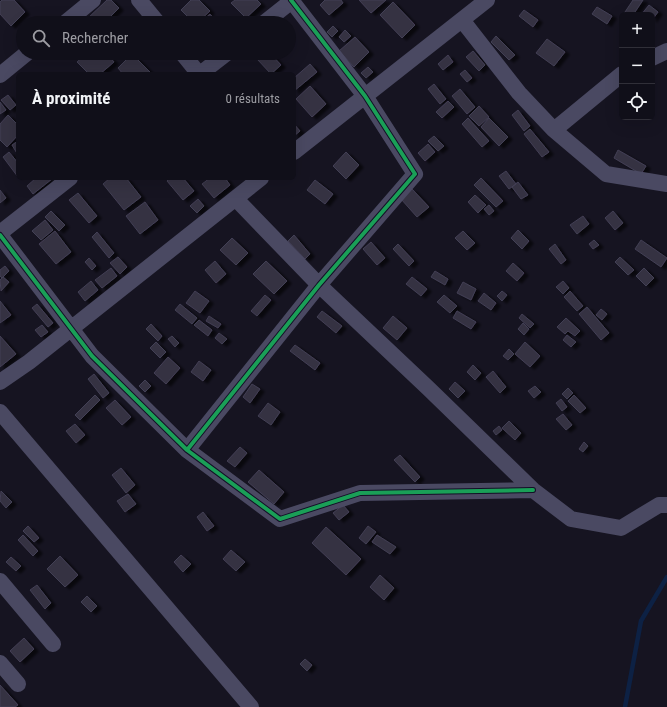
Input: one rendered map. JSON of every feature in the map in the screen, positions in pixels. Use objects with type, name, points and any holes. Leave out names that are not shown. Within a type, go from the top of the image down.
[{"type":"street","points":[[74,16],[93,0]]},
{"type":"street","points":[[139,0],[152,16]]},
{"type":"street","points":[[187,450],[319,285],[415,174],[366,96],[292,0],[273,16]]},
{"type":"street","points":[[296,150],[486,0]]},
{"type":"street","points":[[462,20],[519,92],[554,130],[606,174],[667,184]]},
{"type":"street","points":[[655,57],[667,51]]},
{"type":"street","points":[[0,75],[18,60]]},
{"type":"street","points":[[188,60],[198,72]]},
{"type":"street","points":[[203,72],[218,60]]},
{"type":"street","points":[[554,130],[619,76]]},
{"type":"street","points":[[68,180],[0,234],[92,356],[187,450],[280,519],[360,493],[533,490]]},
{"type":"street","points":[[0,382],[29,362],[260,180]]},
{"type":"street","points":[[236,199],[319,285],[533,490],[571,519],[621,528],[659,505],[667,505]]},
{"type":"street","points":[[0,412],[251,707]]},
{"type":"street","points":[[0,581],[53,644]]},
{"type":"street","points":[[0,663],[18,684]]},
{"type":"building","points":[[2,0],[14,0],[25,12],[21,16],[16,16],[16,21],[11,26],[0,14],[0,2]]},
{"type":"building","points":[[107,0],[111,0],[119,8],[111,16],[90,16]]},
{"type":"building","points":[[191,0],[199,0],[210,11],[205,16],[187,16],[181,10]]},
{"type":"building","points":[[235,0],[257,0],[261,4],[248,16],[244,16],[231,3]]},
{"type":"building","points":[[325,0],[341,0],[343,3],[329,15],[320,5]]},
{"type":"building","points":[[359,0],[386,0],[371,13]]},
{"type":"building","points":[[633,0],[643,0],[635,12],[625,12]]},
{"type":"building","points":[[393,2],[415,25],[402,38],[380,15]]},
{"type":"building","points":[[649,5],[658,12],[655,16],[655,12],[643,12]]},
{"type":"building","points":[[597,7],[612,16],[607,24],[592,14]]},
{"type":"building","points":[[524,10],[538,20],[533,27],[519,16]]},
{"type":"building","points":[[333,26],[338,31],[332,37],[327,32]]},
{"type":"building","points":[[345,30],[351,36],[344,42],[339,37]]},
{"type":"building","points":[[496,36],[515,55],[509,60],[491,42]]},
{"type":"building","points":[[355,37],[369,52],[354,67],[339,51]]},
{"type":"building","points":[[547,39],[565,52],[554,66],[536,53]]},
{"type":"building","points":[[473,51],[485,65],[479,71],[466,57]]},
{"type":"building","points":[[448,55],[453,62],[443,70],[438,64]]},
{"type":"building","points":[[79,60],[112,60],[114,62],[102,72],[87,72],[77,62]]},
{"type":"building","points":[[126,60],[138,60],[150,72],[121,72],[118,68]]},
{"type":"building","points":[[258,60],[276,60],[281,65],[273,72],[269,72]]},
{"type":"building","points":[[310,64],[317,72],[296,89],[296,76]]},
{"type":"building","points":[[368,67],[373,72],[366,78],[361,73]]},
{"type":"building","points":[[465,70],[472,78],[467,82],[460,74]]},
{"type":"building","points":[[434,84],[446,99],[440,104],[428,89]]},
{"type":"building","points":[[310,86],[326,104],[312,117],[296,99]]},
{"type":"building","points":[[460,89],[475,107],[467,114],[452,96]]},
{"type":"building","points":[[8,95],[16,105],[10,110],[1,100]]},
{"type":"building","points":[[448,101],[454,107],[442,118],[436,112]]},
{"type":"building","points":[[0,102],[6,110],[0,114]]},
{"type":"building","points":[[479,106],[489,117],[479,126],[469,116]]},
{"type":"building","points":[[518,110],[530,126],[524,131],[512,115]]},
{"type":"building","points":[[8,115],[16,123],[16,137],[7,147],[0,140],[0,124]]},
{"type":"building","points":[[468,118],[489,141],[482,147],[462,124]]},
{"type":"building","points":[[489,118],[508,137],[499,146],[481,127]]},
{"type":"building","points":[[296,126],[300,131],[296,134]]},
{"type":"building","points":[[530,129],[549,152],[542,157],[524,134]]},
{"type":"building","points":[[434,136],[444,146],[438,151],[428,141]]},
{"type":"building","points":[[16,142],[16,152],[12,145]]},
{"type":"building","points":[[428,144],[435,152],[425,161],[418,153]]},
{"type":"building","points":[[618,150],[646,166],[641,174],[614,158]]},
{"type":"building","points":[[9,152],[16,161],[16,174],[3,157]]},
{"type":"building","points":[[346,152],[359,165],[346,179],[333,166]]},
{"type":"building","points":[[506,171],[516,184],[509,189],[499,176]]},
{"type":"building","points":[[481,178],[503,201],[496,207],[474,185]]},
{"type":"building","points":[[34,180],[51,180],[33,194],[27,186]]},
{"type":"building","points":[[108,180],[128,180],[141,197],[124,210],[103,184]]},
{"type":"building","points":[[185,180],[194,191],[183,200],[167,181]]},
{"type":"building","points":[[207,180],[226,180],[230,185],[214,198],[202,184]]},
{"type":"building","points":[[315,180],[333,194],[325,204],[307,190]]},
{"type":"building","points":[[518,182],[528,195],[521,199],[512,187]]},
{"type":"building","points":[[412,189],[429,207],[417,217],[401,199]]},
{"type":"building","points":[[0,190],[6,198],[0,203]]},
{"type":"building","points":[[78,193],[97,216],[89,223],[69,200]]},
{"type":"building","points":[[475,195],[486,205],[478,213],[468,202]]},
{"type":"building","points":[[198,199],[204,206],[197,213],[190,206]]},
{"type":"building","points":[[145,202],[158,220],[140,234],[126,216]]},
{"type":"building","points":[[489,205],[494,211],[489,215],[484,209]]},
{"type":"building","points":[[51,211],[65,225],[59,231],[45,217]]},
{"type":"building","points":[[613,211],[623,223],[615,230],[605,218]]},
{"type":"building","points":[[583,216],[589,224],[577,234],[570,225]]},
{"type":"building","points":[[45,220],[53,230],[41,240],[32,231]]},
{"type":"building","points":[[518,230],[529,241],[522,249],[511,238]]},
{"type":"building","points":[[55,231],[71,252],[56,264],[39,244]]},
{"type":"building","points":[[463,231],[475,243],[467,250],[455,238]]},
{"type":"building","points":[[97,232],[114,253],[109,258],[92,237]]},
{"type":"building","points":[[294,235],[310,254],[305,259],[288,241]]},
{"type":"building","points":[[232,238],[248,253],[236,265],[220,250]]},
{"type":"building","points":[[594,240],[599,245],[593,249],[589,244]]},
{"type":"building","points":[[641,240],[667,258],[661,267],[635,249]]},
{"type":"building","points":[[371,242],[385,258],[377,265],[363,249]]},
{"type":"building","points":[[398,244],[414,261],[409,266],[393,249]]},
{"type":"building","points":[[555,244],[566,260],[561,264],[549,249]]},
{"type":"building","points":[[118,257],[127,267],[120,274],[110,263]]},
{"type":"building","points":[[620,257],[634,270],[628,275],[615,262]]},
{"type":"building","points":[[89,258],[96,266],[92,270],[85,262]]},
{"type":"building","points":[[215,261],[226,274],[216,283],[205,270]]},
{"type":"building","points":[[266,261],[287,281],[274,294],[253,274]]},
{"type":"building","points":[[513,263],[524,273],[517,281],[506,271]]},
{"type":"building","points":[[5,266],[9,271],[2,278],[0,276],[0,270]]},
{"type":"building","points":[[111,268],[117,276],[102,288],[95,280]]},
{"type":"building","points":[[644,268],[654,278],[646,286],[636,276]]},
{"type":"building","points":[[435,271],[448,279],[445,285],[431,277]]},
{"type":"building","points":[[3,277],[9,282],[1,291],[0,280]]},
{"type":"building","points":[[412,277],[427,289],[421,296],[406,284]]},
{"type":"building","points":[[91,281],[98,290],[85,301],[78,292]]},
{"type":"building","points":[[563,281],[569,288],[563,294],[556,287]]},
{"type":"building","points":[[463,282],[476,289],[471,300],[457,293]]},
{"type":"building","points":[[195,291],[209,301],[200,313],[186,303]]},
{"type":"building","points":[[502,291],[507,295],[502,301],[497,296]]},
{"type":"building","points":[[570,291],[583,306],[577,311],[564,297]]},
{"type":"building","points":[[484,293],[496,303],[491,310],[478,301]]},
{"type":"building","points":[[265,295],[271,300],[257,316],[251,311]]},
{"type":"building","points":[[444,295],[457,306],[450,313],[437,302]]},
{"type":"building","points":[[0,301],[11,315],[0,323]]},
{"type":"building","points":[[37,304],[53,323],[48,327],[32,308]]},
{"type":"building","points":[[180,304],[197,318],[192,324],[175,310]]},
{"type":"building","points":[[587,307],[609,333],[601,340],[579,314]]},
{"type":"building","points":[[601,309],[607,314],[602,320],[596,315]]},
{"type":"building","points":[[322,311],[342,326],[336,333],[317,317]]},
{"type":"building","points":[[457,311],[476,322],[471,329],[453,318]]},
{"type":"building","points":[[522,314],[534,324],[530,328],[519,318]]},
{"type":"building","points":[[209,316],[221,324],[218,328],[206,321]]},
{"type":"building","points":[[393,316],[407,328],[397,340],[383,328]]},
{"type":"building","points":[[566,318],[580,331],[575,336],[568,331],[565,334],[557,327]]},
{"type":"building","points":[[199,320],[212,330],[208,336],[194,325]]},
{"type":"building","points":[[523,323],[529,329],[524,335],[518,329]]},
{"type":"building","points":[[151,324],[162,336],[158,341],[146,329]]},
{"type":"building","points":[[42,325],[48,332],[41,337],[35,330]]},
{"type":"building","points":[[219,333],[227,339],[222,344],[215,338]]},
{"type":"building","points":[[567,335],[576,342],[571,347],[563,340]]},
{"type":"building","points":[[0,336],[16,354],[0,367]]},
{"type":"building","points":[[172,336],[179,343],[175,347],[168,339]]},
{"type":"building","points":[[156,342],[166,352],[160,358],[150,348]]},
{"type":"building","points":[[525,342],[540,356],[530,367],[515,354]]},
{"type":"building","points":[[295,345],[320,363],[315,370],[290,351]]},
{"type":"building","points":[[509,349],[514,354],[508,360],[503,356]]},
{"type":"building","points":[[168,357],[180,368],[166,384],[154,373]]},
{"type":"building","points":[[199,361],[211,370],[203,381],[191,372]]},
{"type":"building","points":[[473,365],[481,373],[475,380],[467,372]]},
{"type":"building","points":[[493,371],[506,387],[500,393],[486,377]]},
{"type":"building","points":[[94,374],[109,393],[103,398],[88,379]]},
{"type":"building","points":[[145,380],[151,386],[145,392],[139,386]]},
{"type":"building","points":[[455,382],[465,391],[458,398],[449,389]]},
{"type":"building","points":[[252,384],[260,389],[250,403],[243,397]]},
{"type":"building","points":[[535,386],[541,392],[534,398],[528,391]]},
{"type":"building","points":[[568,388],[573,393],[567,399],[562,394]]},
{"type":"building","points":[[95,395],[100,400],[80,420],[75,415]]},
{"type":"building","points":[[574,395],[586,408],[580,413],[568,401]]},
{"type":"building","points":[[561,399],[567,407],[562,411],[556,403]]},
{"type":"building","points":[[115,400],[131,417],[122,425],[106,408]]},
{"type":"building","points":[[268,403],[280,412],[271,425],[258,416]]},
{"type":"building","points":[[563,414],[572,425],[566,430],[556,419]]},
{"type":"building","points":[[509,421],[521,433],[515,440],[502,428]]},
{"type":"building","points":[[75,424],[85,435],[76,443],[66,431]]},
{"type":"building","points":[[499,426],[502,430],[496,435],[493,431]]},
{"type":"building","points":[[584,442],[588,446],[583,452],[579,449]]},
{"type":"building","points":[[240,447],[247,453],[235,467],[227,461]]},
{"type":"building","points":[[400,455],[420,477],[415,482],[394,460]]},
{"type":"building","points":[[121,468],[135,485],[126,493],[112,475]]},
{"type":"building","points":[[259,470],[284,492],[274,504],[248,482]]},
{"type":"building","points":[[1,491],[12,502],[6,508],[0,501]]},
{"type":"building","points":[[128,494],[136,504],[125,512],[117,501]]},
{"type":"building","points":[[343,505],[349,512],[339,520],[333,513]]},
{"type":"building","points":[[203,512],[214,526],[207,531],[197,517]]},
{"type":"building","points":[[28,526],[39,538],[34,542],[23,531]]},
{"type":"building","points":[[368,526],[376,532],[366,544],[359,538]]},
{"type":"building","points":[[326,527],[361,559],[346,575],[312,543]]},
{"type":"building","points":[[23,535],[38,551],[33,556],[18,540]]},
{"type":"building","points":[[377,535],[396,547],[390,554],[372,542]]},
{"type":"building","points":[[231,550],[245,562],[236,571],[223,559]]},
{"type":"building","points":[[181,555],[191,564],[183,572],[174,562]]},
{"type":"building","points":[[60,556],[78,575],[65,587],[47,569]]},
{"type":"building","points":[[11,557],[21,566],[16,571],[6,562]]},
{"type":"building","points":[[380,575],[394,588],[384,600],[370,587]]},
{"type":"building","points":[[37,585],[51,603],[45,609],[30,590]]},
{"type":"building","points":[[87,596],[97,606],[91,612],[81,602]]},
{"type":"building","points":[[24,638],[34,649],[20,662],[10,651]]},
{"type":"building","points":[[305,659],[312,665],[307,671],[300,664]]},
{"type":"building","points":[[0,685],[18,705],[15,707],[0,707]]},
{"type":"waterway","points":[[625,707],[641,621],[667,577]]},
{"type":"cycle path","points":[[187,450],[319,285],[415,174],[365,96],[291,0]]},
{"type":"cycle path","points":[[0,235],[92,356],[187,450],[280,519],[360,493],[533,490]]}]
